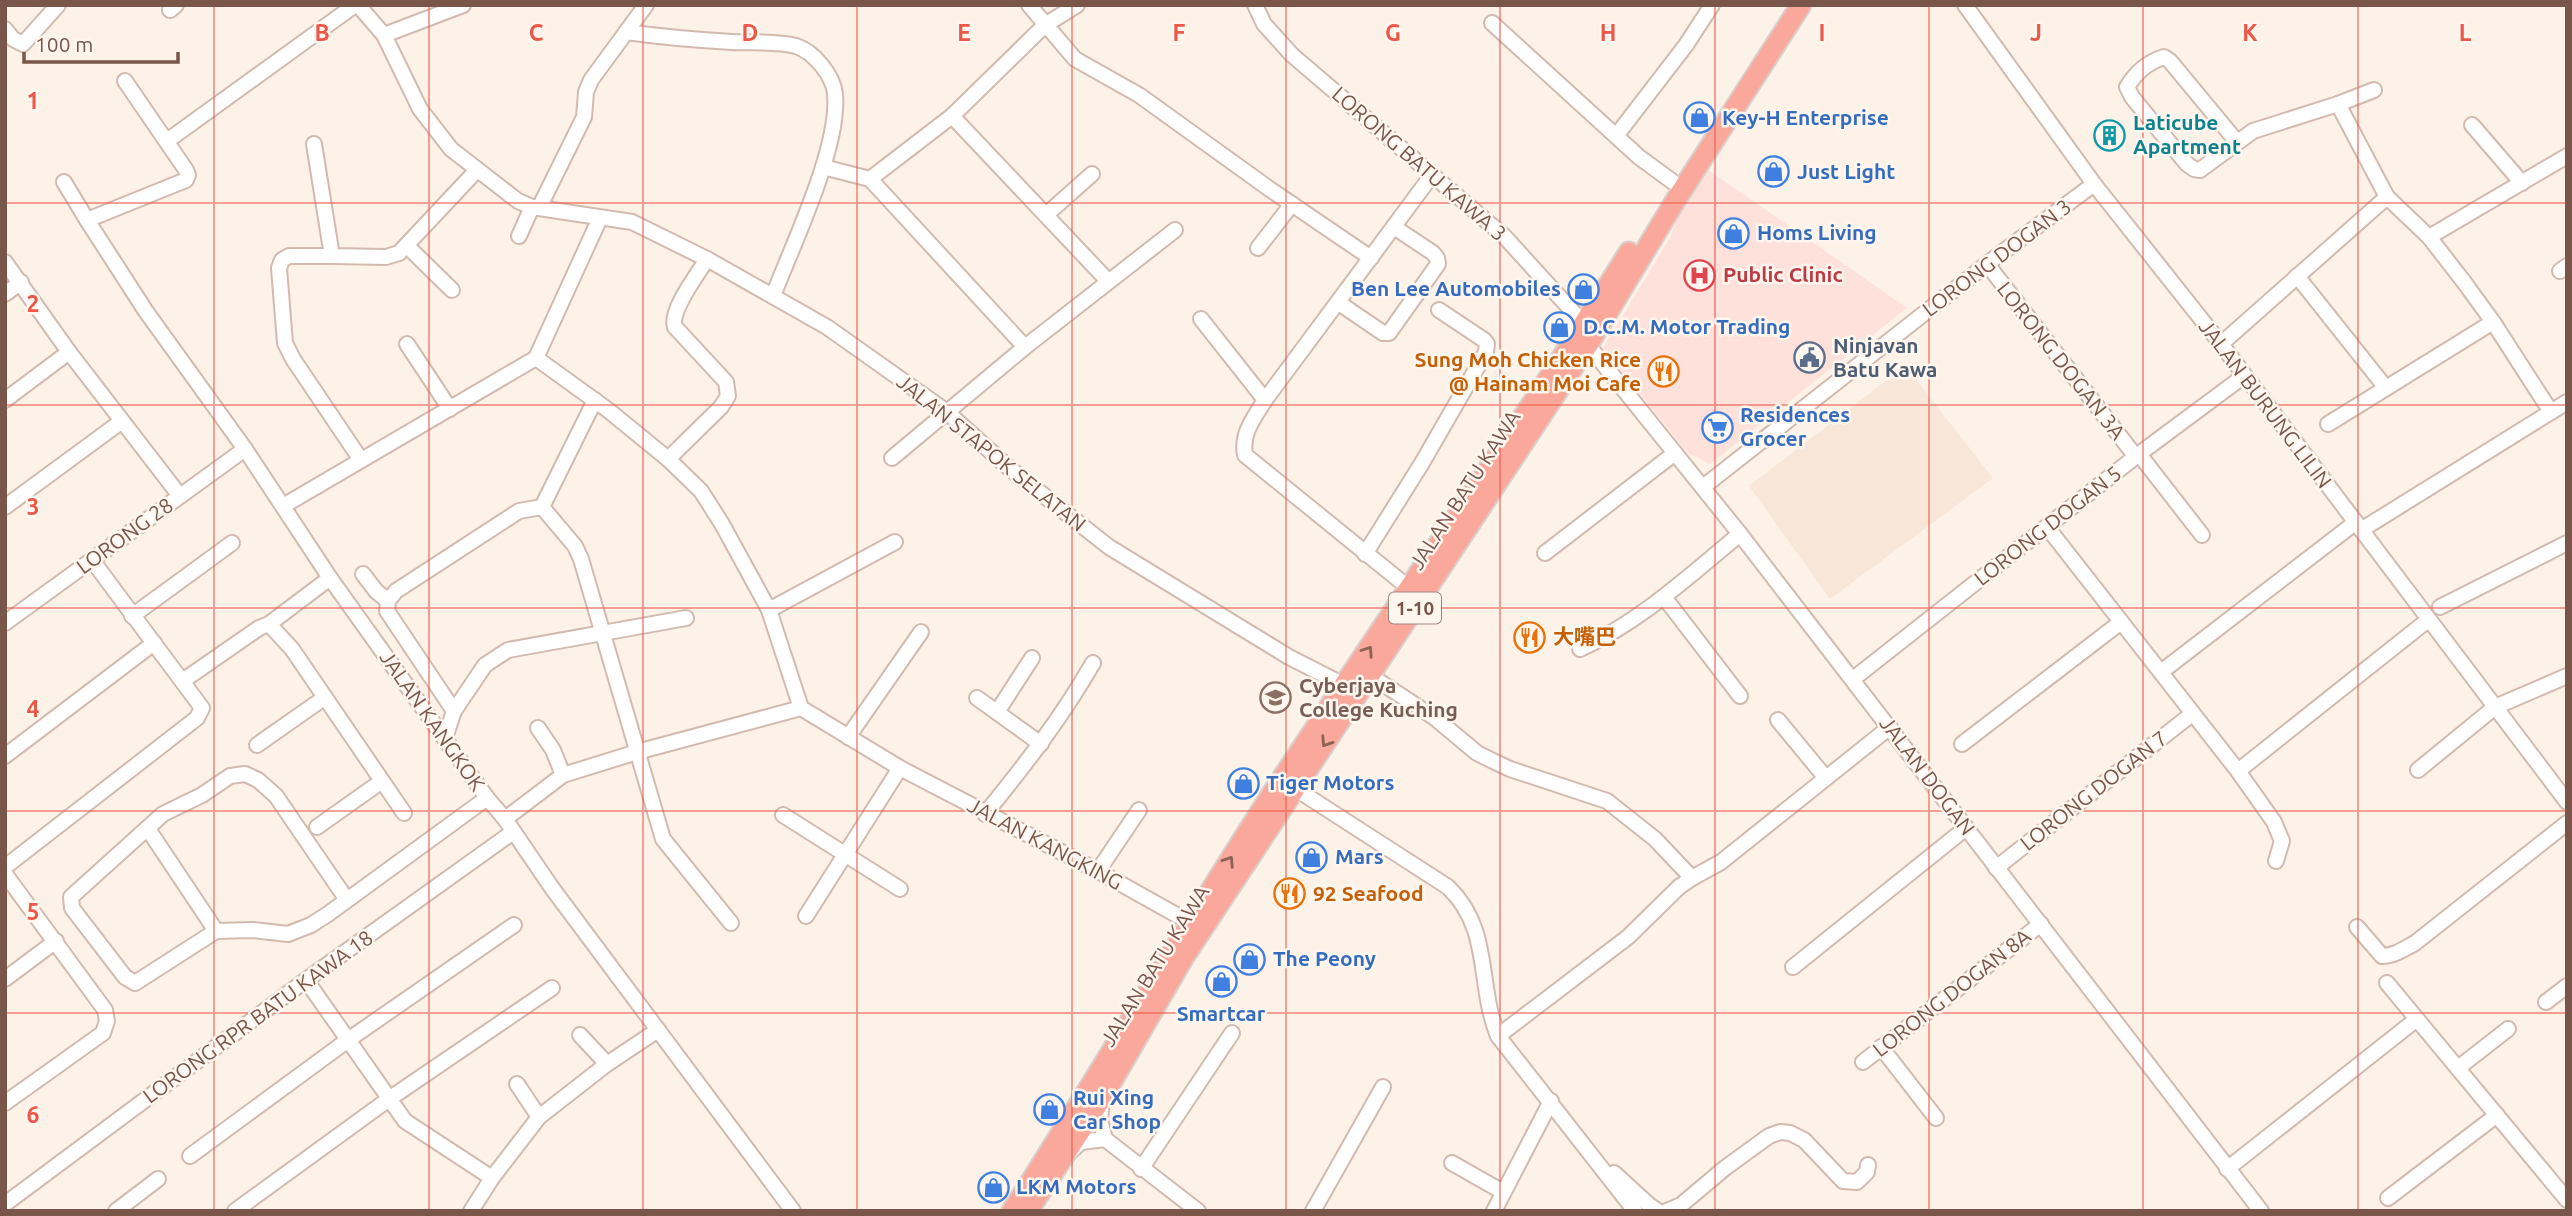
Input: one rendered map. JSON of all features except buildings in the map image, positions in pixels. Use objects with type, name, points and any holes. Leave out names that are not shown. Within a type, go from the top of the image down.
[{"type":"highway","name":"JALAN BATU KAWA","points":[[1012,1211],[1099,1075],[1189,922],[1584,324],[1786,5]]},
{"type":"highway","name":"JALAN BATU KAWA","points":[[1028,1211],[1104,1095],[1184,957],[1588,345],[1677,198],[1801,5]]},
{"type":"street","points":[[5,29],[13,39],[23,44],[58,5]]},
{"type":"street","points":[[167,141],[357,5]]},
{"type":"street","name":"JALAN STAPOK SELATAN","points":[[357,5],[384,35],[420,109],[451,149],[518,201],[535,207],[632,222],[707,259],[827,327],[947,412],[1009,468],[1109,548],[1289,657],[1344,685]]},
{"type":"street","points":[[519,236],[584,117],[586,92],[591,80],[646,5]]},
{"type":"street","points":[[1029,5],[1074,59],[1139,95],[1371,258]]},
{"type":"street","points":[[870,179],[952,116],[1045,25],[1077,5]]},
{"type":"street","name":"LORONG BATU KAWA 3","points":[[1255,5],[1264,24],[1292,55],[1504,236],[1584,324]]},
{"type":"street","points":[[1616,136],[1712,5]]},
{"type":"street","name":"JALAN BURUNG LILIN","points":[[1965,5],[2094,184],[2221,344],[2567,802]]},
{"type":"street","points":[[384,35],[461,6]]},
{"type":"street","points":[[1492,23],[1616,136],[1673,182]]},
{"type":"street","points":[[626,32],[670,38],[798,47],[810,55],[832,80],[835,92],[832,128],[823,167],[773,296]]},
{"type":"street","points":[[2237,142],[2164,57],[2152,61],[2127,87],[2132,97],[2194,169],[2200,170],[2253,131],[2374,90]]},
{"type":"street","points":[[87,220],[186,180],[188,175],[125,80]]},
{"type":"street","points":[[2338,104],[2387,197],[2428,237],[2493,321],[2551,412]]},
{"type":"street","points":[[952,116],[1108,281]]},
{"type":"street","points":[[2472,125],[2522,183]]},
{"type":"street","points":[[314,144],[332,256]]},
{"type":"street","points":[[2428,237],[2567,156]]},
{"type":"street","points":[[823,167],[870,179],[1025,347]]},
{"type":"street","points":[[361,460],[285,343],[279,268],[282,260],[289,256],[386,257],[399,253],[477,170]]},
{"type":"street","points":[[1047,214],[1092,174]]},
{"type":"street","points":[[1409,588],[1245,454],[1244,435],[1265,400],[1432,175]]},
{"type":"street","name":"JALAN KANGKOK","points":[[64,182],[145,310],[245,449],[330,578],[486,798],[505,819],[793,1211]]},
{"type":"street","name":"LORONG DOGAN 3","points":[[1703,487],[1987,264],[2094,184]]},
{"type":"street","points":[[2221,344],[2387,197]]},
{"type":"street","points":[[1258,248],[1292,204]]},
{"type":"street","points":[[283,506],[536,358],[600,218]]},
{"type":"street","points":[[1339,303],[1383,334],[1389,333],[1438,264],[1433,253],[1394,227]]},
{"type":"street","points":[[892,458],[1025,347],[1175,230]]},
{"type":"street","points":[[407,246],[452,290]]},
{"type":"street","points":[[668,459],[728,396],[726,382],[673,322],[685,295],[707,259]]},
{"type":"street","points":[[5,261],[69,352],[180,496]]},
{"type":"street","name":"LORONG DOGAN 3A","points":[[1987,264],[2202,536]]},
{"type":"street","points":[[2297,276],[2386,388]]},
{"type":"street","points":[[5,294],[21,282]]},
{"type":"street","points":[[1366,554],[1486,352],[1487,344],[1484,340],[1439,310]]},
{"type":"street","points":[[1201,320],[1265,400]]},
{"type":"street","points":[[2328,424],[2493,321]]},
{"type":"street","points":[[407,344],[450,409]]},
{"type":"street","name":"JALAN DOGAN","points":[[1588,345],[1741,534],[2261,1211]]},
{"type":"street","points":[[5,400],[69,352]]},
{"type":"street","points":[[505,819],[564,775],[637,752],[802,708],[769,610],[701,491],[668,459],[595,400],[536,358]]},
{"type":"street","name":"LORONG DOGAN 5","points":[[1853,679],[2244,376]]},
{"type":"street","points":[[542,506],[595,400]]},
{"type":"street","points":[[2161,672],[2359,526],[2567,402]]},
{"type":"street","points":[[5,507],[122,421]]},
{"type":"street","name":"LORONG 28","points":[[5,623],[245,449]]},
{"type":"street","points":[[1545,553],[1675,453]]},
{"type":"street","points":[[454,710],[387,611],[392,596],[519,511],[542,506]]},
{"type":"street","points":[[542,506],[575,545],[581,559],[663,839],[732,923]]},
{"type":"street","points":[[2047,527],[2238,771],[2280,834],[2281,845],[2276,861]]},
{"type":"street","points":[[1580,649],[1605,638],[1664,597],[1741,534]]},
{"type":"street","points":[[769,610],[895,542]]},
{"type":"street","points":[[132,616],[232,543]]},
{"type":"street","points":[[2440,607],[2567,543]]},
{"type":"street","points":[[5,867],[197,718],[202,708],[184,680],[132,616],[92,560]]},
{"type":"street","points":[[363,574],[376,591],[392,596]]},
{"type":"street","points":[[184,680],[259,628],[269,624],[330,578]]},
{"type":"street","points":[[1664,597],[1740,696]]},
{"type":"street","points":[[445,738],[454,710],[485,665],[508,650],[686,618]]},
{"type":"street","points":[[2238,771],[2428,620]]},
{"type":"street","points":[[1962,744],[2121,622]]},
{"type":"street","points":[[269,624],[292,649],[404,813]]},
{"type":"street","points":[[848,737],[921,632]]},
{"type":"street","points":[[5,755],[154,643]]},
{"type":"street","points":[[997,712],[1032,658]]},
{"type":"street","points":[[985,814],[1041,744],[1093,663]]},
{"type":"street","points":[[1371,676],[1435,718],[1477,753],[1510,769],[1608,801],[1655,839],[1692,878]]},
{"type":"street","points":[[2418,770],[2495,706],[2567,676]]},
{"type":"street","points":[[257,745],[324,698]]},
{"type":"street","points":[[977,698],[1041,744]]},
{"type":"street","name":"JALAN KANGKING","points":[[802,708],[900,768],[1098,871],[1189,922]]},
{"type":"street","name":"LORONG DOGAN 7","points":[[1996,868],[2192,714]]},
{"type":"street","points":[[1778,720],[1825,777]]},
{"type":"street","points":[[1498,1036],[1628,937],[1679,887],[1721,862],[1890,727]]},
{"type":"street","points":[[538,728],[553,750],[564,775]]},
{"type":"street","points":[[806,916],[900,768]]},
{"type":"street","points":[[347,900],[276,796],[258,779],[245,774],[230,776],[202,795],[163,814],[71,897],[72,908],[125,977],[135,982],[216,931],[253,930],[288,934],[311,925],[347,900],[486,798]]},
{"type":"street","points":[[317,827],[382,781]]},
{"type":"street","points":[[1296,789],[1448,887],[1458,897],[1477,930],[1490,1017],[1498,1036],[1635,1211]]},
{"type":"street","points":[[1098,871],[1139,810]]},
{"type":"street","points":[[783,815],[900,889]]},
{"type":"street","points":[[2357,927],[2382,956],[2402,950],[2415,943],[2567,822]]},
{"type":"street","points":[[1793,967],[1966,828]]},
{"type":"street","points":[[148,829],[216,931]]},
{"type":"street","name":"LORONG RPR BATU KAWA 18","points":[[5,1204],[306,980],[513,832]]},
{"type":"street","points":[[5,874],[105,1010],[107,1021],[103,1033],[5,1103]]},
{"type":"street","name":"LORONG DOGAN 8A","points":[[1863,1062],[2041,924]]},
{"type":"street","points":[[190,1156],[348,1040],[514,925]]},
{"type":"street","points":[[5,979],[56,941]]},
{"type":"street","points":[[306,980],[405,1121],[492,1178]]},
{"type":"street","points":[[2387,983],[2567,1200]]},
{"type":"street","points":[[2546,1002],[2567,986]]},
{"type":"street","points":[[235,1211],[389,1099],[552,988]]},
{"type":"street","points":[[2227,1169],[2417,1019]]},
{"type":"street","points":[[471,1211],[492,1178],[539,1116],[607,1064],[658,1030]]},
{"type":"street","points":[[2458,1068],[2508,1030]]},
{"type":"street","points":[[1141,1169],[1231,1032]]},
{"type":"street","points":[[580,1035],[607,1064]]},
{"type":"street","points":[[1881,1047],[1936,1118]]},
{"type":"street","points":[[517,1084],[539,1116]]},
{"type":"street","points":[[1313,1211],[1383,1087]]},
{"type":"street","points":[[1104,1095],[1100,1112],[1105,1139],[1198,1211]]},
{"type":"street","points":[[1494,1211],[1551,1101]]},
{"type":"street","points":[[2388,1198],[2497,1115]]},
{"type":"street","points":[[1667,1211],[1681,1205],[1725,1168],[1769,1136],[1780,1132],[1790,1133],[1804,1140],[1843,1181],[1857,1182],[1867,1172],[1868,1165]]},
{"type":"street","points":[[1059,1163],[1081,1142],[1105,1139]]},
{"type":"street","points":[[1452,1163],[1503,1192]]},
{"type":"street","points":[[1603,1170],[1613,1172],[1658,1211]]},
{"type":"street","points":[[116,1211],[158,1179]]},
{"type":"shaded area","points":[[1707,169],[1907,308],[1710,464],[1688,453],[1603,348],[1669,240],[1681,209]]},
{"type":"shaded area","points":[[1905,366],[1993,478],[1830,599],[1749,486]]},
{"type":"place","name":"Key-H Enterprise","points":[[1699,118]]},
{"type":"place","name":"Laticube Apartment","points":[[2110,135]]},
{"type":"place","name":"Just Light","points":[[1774,172]]},
{"type":"place","name":"Homs Living","points":[[1734,233]]},
{"type":"place","name":"Public Clinic","points":[[1700,275]]},
{"type":"place","name":"Ben Lee Automobiles","points":[[1584,289]]},
{"type":"place","name":"D.C.M. Motor Trading","points":[[1560,327]]},
{"type":"place","name":"Ninjavan Batu Kawa","points":[[1810,358]]},
{"type":"place","name":"Sung Moh Chicken Rice @ Hainam Moi Cafe","points":[[1664,372]]},
{"type":"place","name":"Residences Grocer","points":[[1717,427]]},
{"type":"place","name":"大嘴巴","points":[[1530,637]]},
{"type":"place","name":"Cyberjaya College Kuching","points":[[1276,698]]},
{"type":"place","name":"Tiger Motors","points":[[1243,783]]},
{"type":"place","name":"Mars","points":[[1312,857]]},
{"type":"place","name":"92 Seafood","points":[[1290,894]]},
{"type":"place","name":"The Peony","points":[[1250,959]]},
{"type":"place","name":"Smartcar","points":[[1221,982]]},
{"type":"place","name":"Rui Xing Car Shop","points":[[1050,1110]]},
{"type":"place","name":"LKM Motors","points":[[993,1187]]}]
